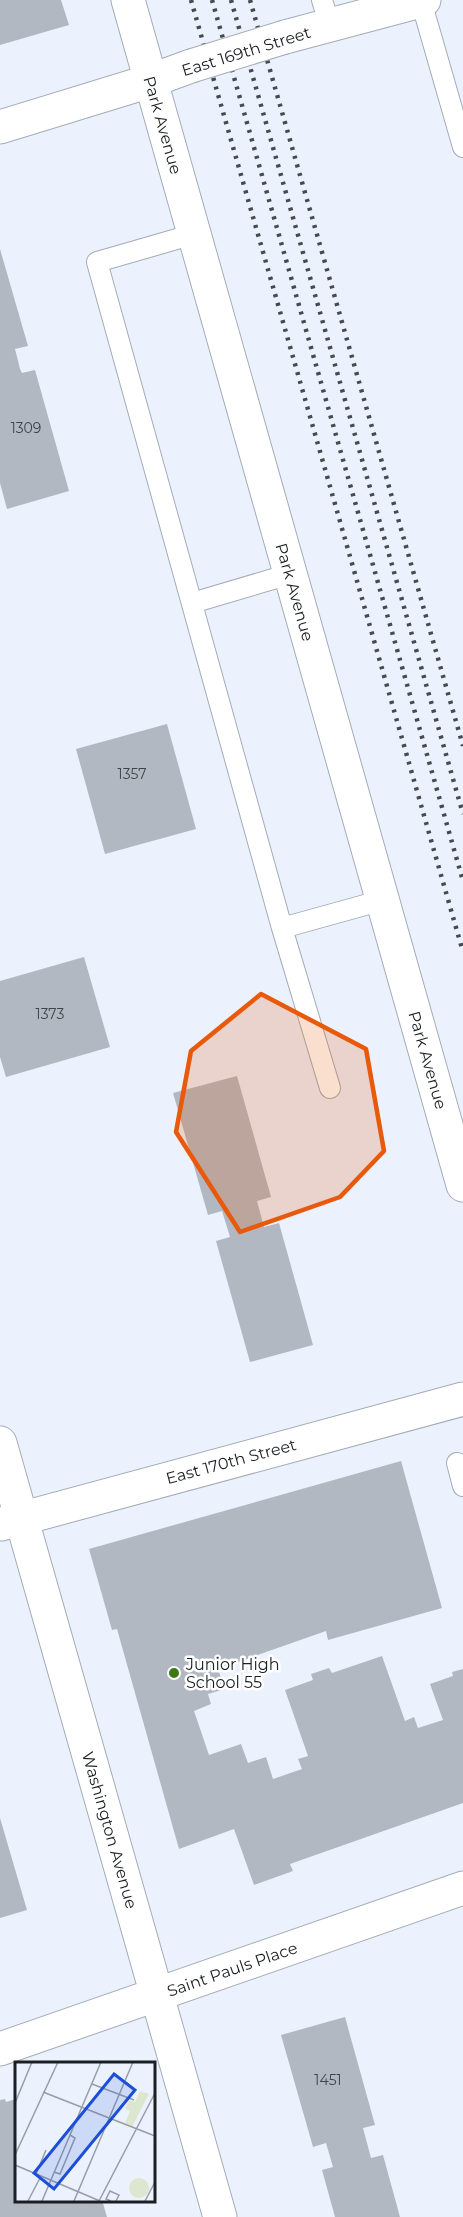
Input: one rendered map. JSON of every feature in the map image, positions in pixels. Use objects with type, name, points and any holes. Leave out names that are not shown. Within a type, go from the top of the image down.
[{"type":"street","name":"Park Avenue","points":[[128,0],[463,1185]]},
{"type":"street","name":"East 169th Street","points":[[0,126],[285,37],[326,13],[423,0]]},
{"type":"street","name":"East 170th Street","points":[[11,1521],[463,1399]]},
{"type":"street","name":"Washington Avenue","points":[[0,1443],[11,1521],[157,1995],[220,2217]]},
{"type":"street","name":"Saint Pauls Place","points":[[0,2049],[463,1888]]},
{"type":"lane","points":[[423,0],[463,147]]},
{"type":"lane","points":[[194,234],[97,262],[282,927],[330,1088]]},
{"type":"lane","points":[[192,603],[290,574]]},
{"type":"lane","points":[[282,927],[382,900]]},
{"type":"lane","points":[[457,1463],[463,1486]]},
{"type":"highlighted area","points":[[261,994],[366,1049],[384,1151],[340,1197],[240,1232],[176,1132],[191,1051]]},
{"type":"building","points":[[0,0],[61,0],[69,25],[0,45]]},
{"type":"building","points":[[0,249],[28,346],[15,349],[20,369],[22,373],[35,370],[69,491],[7,509],[0,483]]},
{"type":"building","points":[[167,724],[196,829],[105,854],[76,749]]},
{"type":"building","points":[[84,957],[110,1047],[6,1077],[0,1057],[0,981]]},
{"type":"building","points":[[237,1076],[271,1197],[257,1201],[264,1227],[279,1223],[313,1345],[250,1362],[216,1241],[230,1237],[222,1211],[208,1215],[173,1093]]},
{"type":"building","name":"Junior High School 55","points":[[401,1461],[442,1608],[328,1640],[326,1631],[218,1669],[225,1689],[208,1694],[211,1704],[194,1711],[209,1755],[241,1744],[248,1763],[266,1757],[273,1779],[302,1769],[298,1759],[308,1756],[285,1690],[313,1680],[311,1674],[329,1668],[332,1673],[382,1656],[405,1721],[414,1717],[418,1728],[443,1720],[430,1684],[453,1676],[452,1672],[463,1669],[463,1803],[290,1864],[293,1871],[254,1885],[234,1829],[179,1849],[117,1629],[112,1630],[89,1549]]},
{"type":"building","points":[[0,1818],[27,1910],[0,1918]]},
{"type":"building","points":[[345,2017],[375,2125],[363,2128],[371,2158],[383,2155],[400,2217],[335,2217],[322,2170],[333,2167],[326,2143],[313,2147],[281,2035]]},
{"type":"building","points":[[5,2099],[6,2102],[15,2099],[15,2202],[103,2202],[107,2217],[0,2217],[0,2100]]},
{"type":"railway","points":[[191,0],[463,952]]},
{"type":"railway","points":[[212,0],[463,881]]},
{"type":"railway","points":[[231,0],[463,814]]},
{"type":"railway","points":[[250,0],[463,746]]},
{"type":"place","name":"Junior High School 55","points":[[174,1673]]}]
